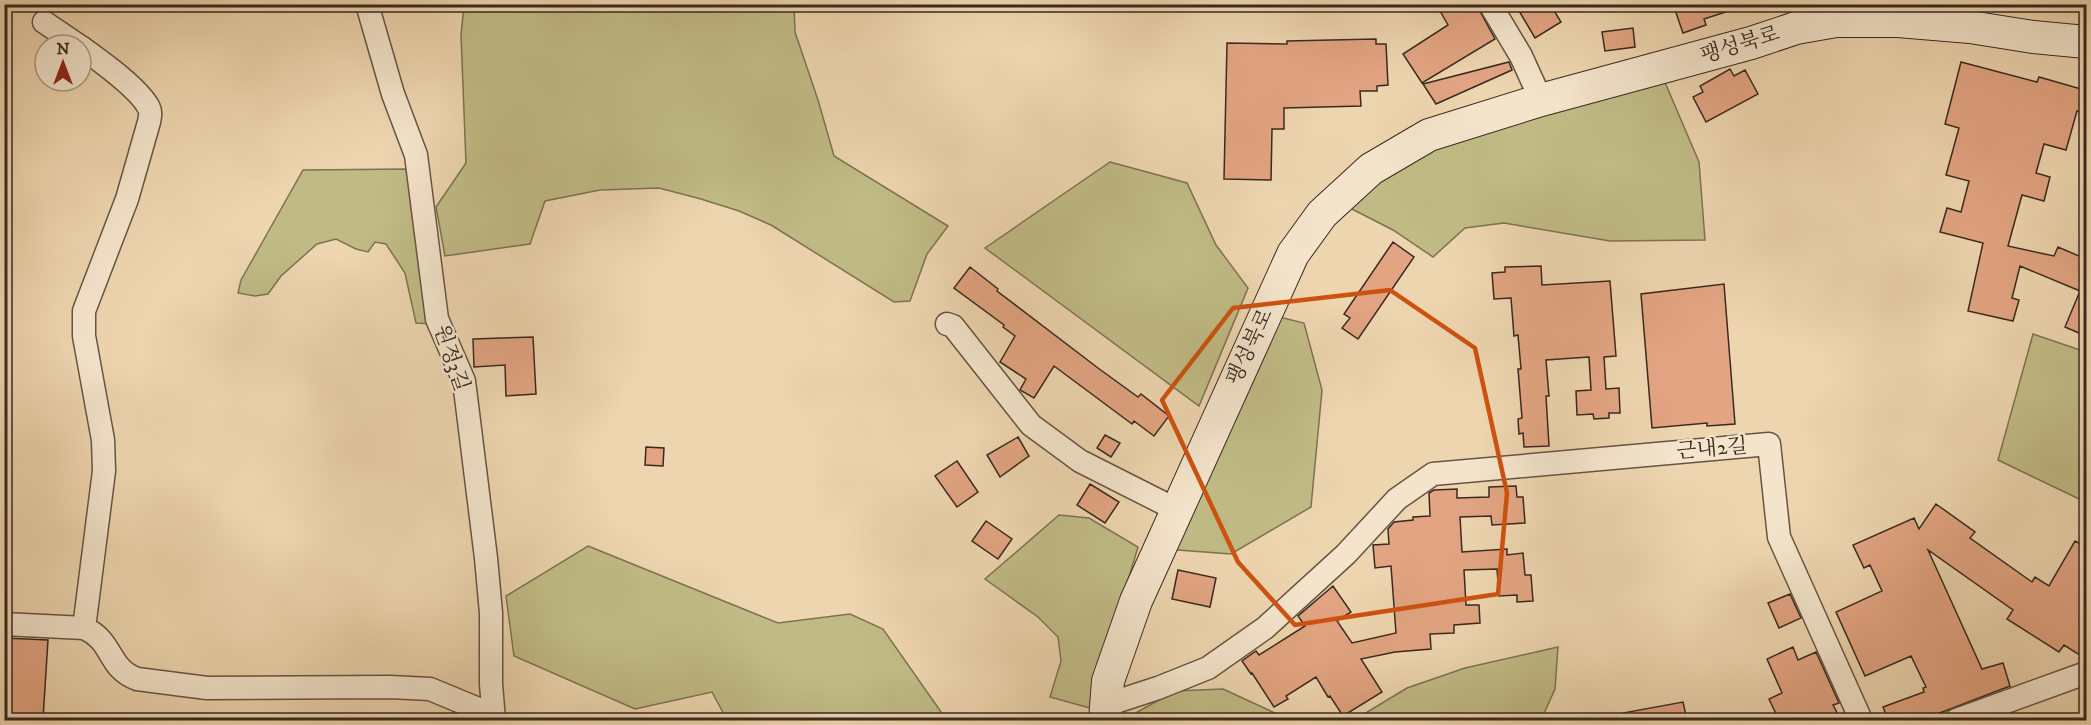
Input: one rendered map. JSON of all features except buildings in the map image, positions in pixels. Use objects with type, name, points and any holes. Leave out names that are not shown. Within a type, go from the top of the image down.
[{"type":"street","name":"원정3길","points":[[367,4],[393,94],[416,156],[437,319],[464,381],[490,602],[494,720]]},
{"type":"street","points":[[1490,4],[1521,56],[1541,100]]},
{"type":"street","name":"팽성북로","points":[[1105,713],[1108,681],[1136,601],[1293,254],[1323,214],[1371,169],[1429,135],[1541,100],[1751,43],[1793,16],[1836,21],[1898,21],[1970,27],[2032,37],[2086,42]]},
{"type":"street","points":[[44,22],[60,33]]},
{"type":"street","points":[[4,624],[84,628],[104,471],[102,428],[84,336],[84,311],[127,199],[149,122],[150,110],[120,77],[93,57]]},
{"type":"street","points":[[947,324],[953,327],[1031,425],[1080,461],[1177,510]]},
{"type":"street","name":"근내2길","points":[[1105,713],[1208,668],[1265,628],[1346,554],[1396,499],[1433,474],[1769,444],[1779,537],[1862,720]]},
{"type":"street","name":"원정3길","points":[[84,628],[104,640],[116,664],[128,676],[137,679],[207,688],[390,687],[430,689],[477,708],[494,720]]},
{"type":"street","points":[[1956,720],[2086,673]]},
{"type":"highlighted area","points":[[1390,290],[1475,348],[1507,493],[1498,594],[1295,625],[1238,562],[1162,400],[1233,308]]},
{"type":"shaded area","points":[[794,4],[795,32],[834,156],[948,226],[927,254],[910,301],[894,302],[771,225],[739,211],[659,188],[600,190],[545,201],[530,244],[445,256],[436,207],[466,163],[461,35],[464,5]]},
{"type":"shaded area","points":[[1664,80],[1699,162],[1705,240],[1610,241],[1504,223],[1465,228],[1433,257],[1393,230],[1348,207],[1396,168],[1453,139]]},
{"type":"shaded area","points":[[1110,162],[1187,183],[1216,245],[1248,288],[1199,406],[985,248]]},
{"type":"shaded area","points":[[408,169],[432,324],[416,323],[405,273],[386,244],[375,242],[368,252],[336,239],[317,244],[281,276],[268,294],[255,296],[238,293],[241,280],[303,170]]},
{"type":"shaded area","points":[[1271,315],[1304,323],[1322,390],[1311,507],[1231,554],[1165,549]]},
{"type":"shaded area","points":[[2033,334],[2086,352],[2086,500],[2079,499],[1998,460]]},
{"type":"shaded area","points":[[1059,515],[1089,518],[1138,547],[1090,708],[1050,697],[1061,661],[1058,637],[1038,617],[985,579]]},
{"type":"shaded area","points":[[588,546],[778,623],[850,614],[883,629],[946,719],[727,720],[712,692],[635,709],[514,656],[506,596]]},
{"type":"shaded area","points":[[1558,647],[1555,689],[1541,720],[1354,720],[1407,688],[1465,668]]},
{"type":"shaded area","points":[[1223,689],[1290,720],[1123,720],[1175,691]]}]
